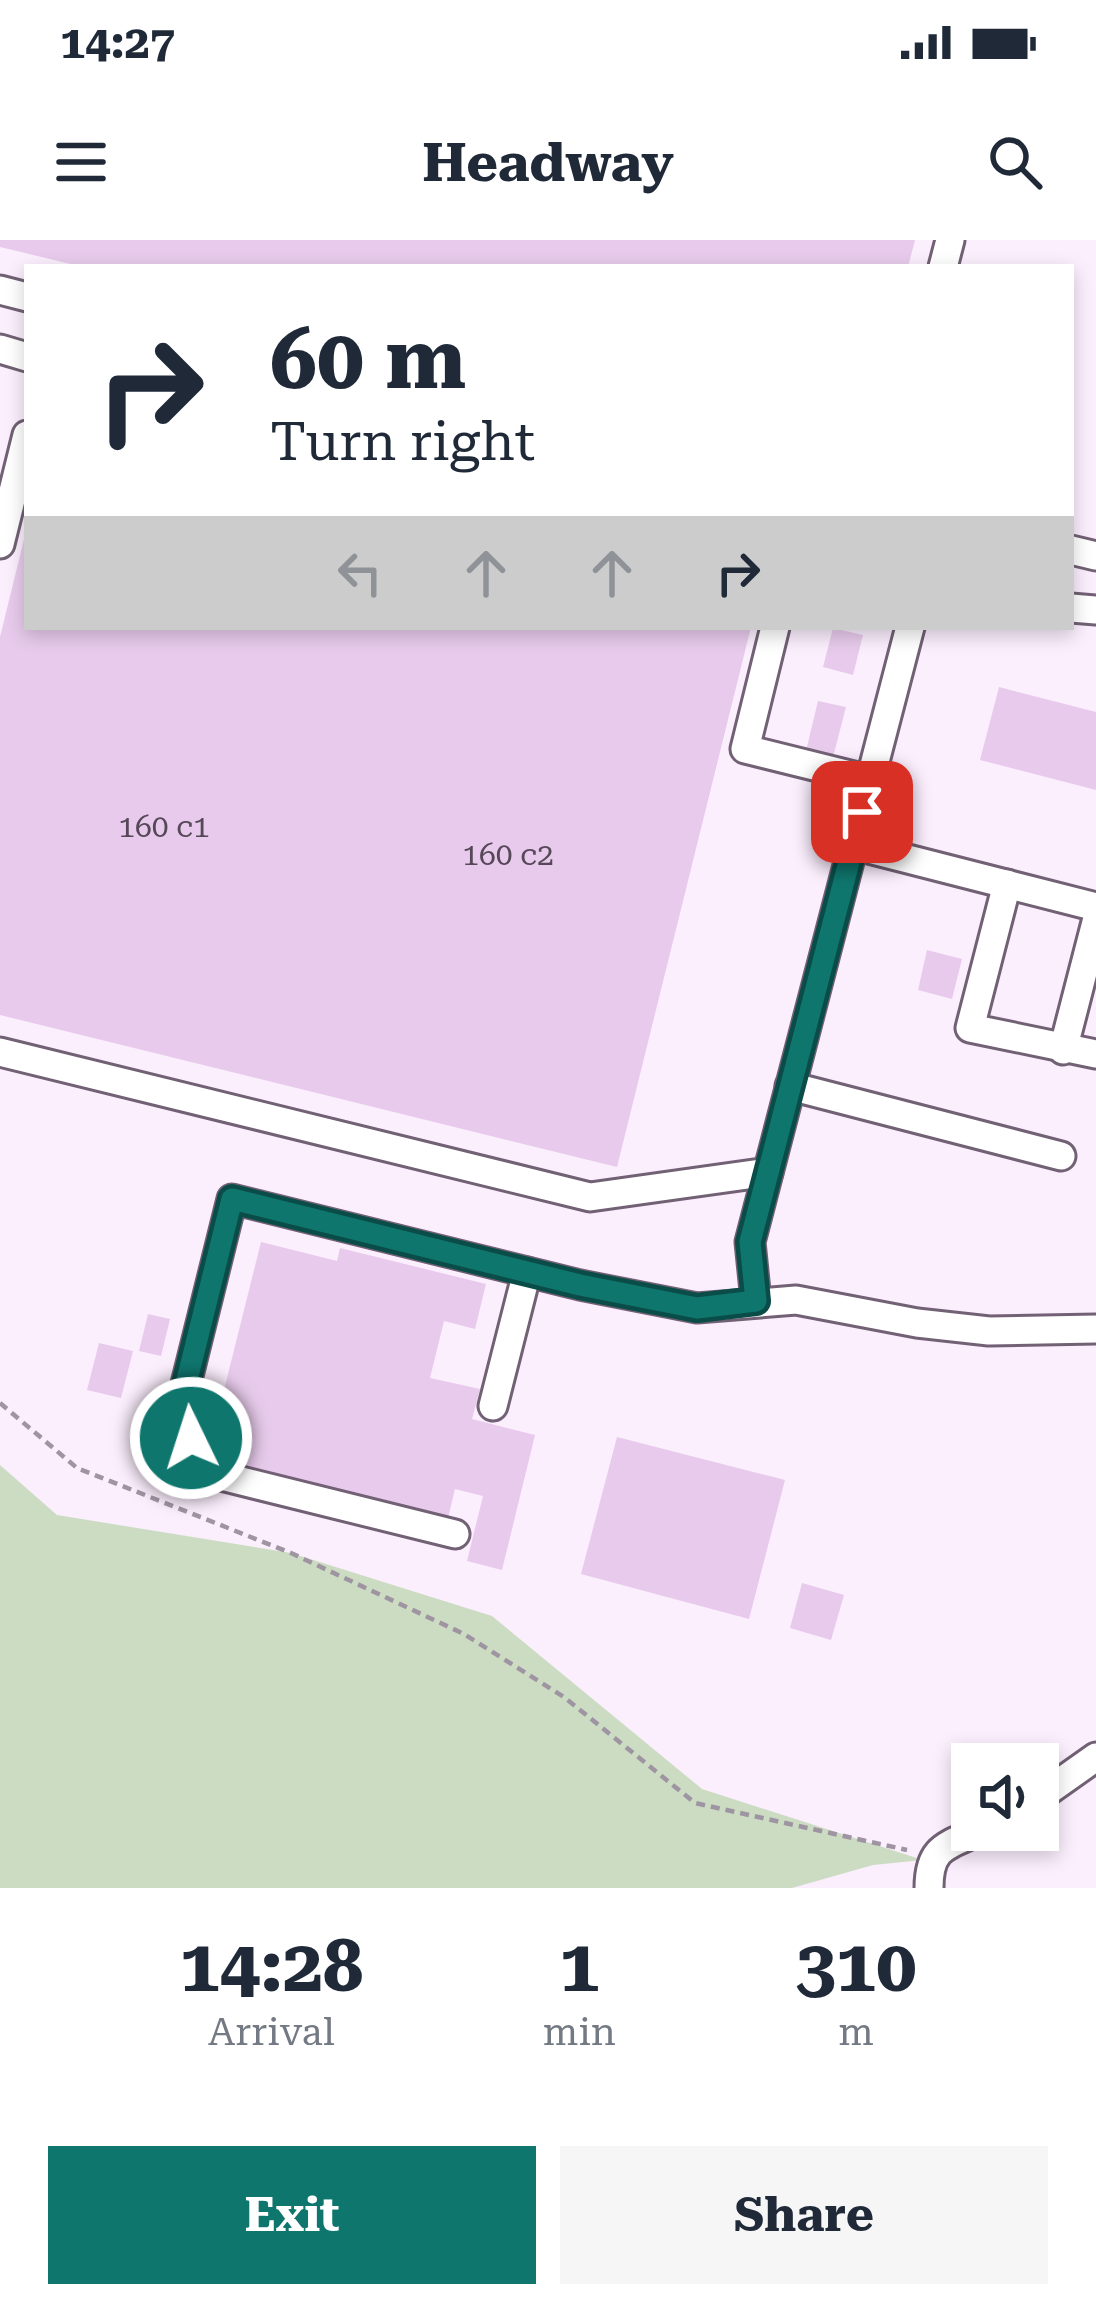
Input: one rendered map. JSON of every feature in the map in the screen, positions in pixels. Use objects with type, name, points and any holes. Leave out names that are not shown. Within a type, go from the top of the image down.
[{"type":"lane","points":[[0,544],[24,446]]},
{"type":"lane","points":[[774,630],[745,748],[870,780]]},
{"type":"lane","points":[[756,1301],[750,1242],[909,630]]},
{"type":"lane","points":[[853,845],[1096,907]]},
{"type":"lane","points":[[1007,884],[970,1028],[1096,1054]]},
{"type":"lane","points":[[1063,1050],[1096,922]]},
{"type":"lane","points":[[0,1052],[590,1197],[768,1172]]},
{"type":"lane","points":[[790,1086],[1061,1156]]},
{"type":"lane","points":[[454,1534],[201,1471],[181,1404],[232,1199],[526,1272],[697,1308],[796,1300],[916,1323],[989,1331],[1096,1329]]},
{"type":"lane","points":[[493,1406],[526,1272]]},
{"type":"lane","points":[[1059,1783],[1096,1757]]},
{"type":"lane","points":[[929,1876],[940,1849],[951,1844]]},
{"type":"path","points":[[0,1403],[77,1468],[291,1552],[464,1634],[564,1696],[695,1803],[904,1849],[929,1876]]},
{"type":"green space","points":[[0,1465],[57,1515],[291,1553],[492,1616],[702,1789],[923,1860],[873,1865],[792,1888],[0,1888]]},
{"type":"building","points":[[0,240],[915,240],[909,264],[71,264],[0,247]]},
{"type":"building","points":[[24,539],[24,630],[750,630],[617,1167],[0,1015],[0,637]]},
{"type":"building","points":[[832,630],[863,635],[853,675],[823,667]]},
{"type":"building","points":[[999,687],[1096,712],[1096,790],[980,760]]},
{"type":"building","points":[[818,701],[846,707],[833,757],[806,751]]},
{"type":"building","points":[[927,950],[962,959],[952,999],[918,990]]},
{"type":"building","points":[[261,1242],[337,1261],[340,1248],[486,1284],[475,1329],[444,1321],[430,1378],[480,1389],[472,1419],[535,1435],[502,1570],[467,1561],[483,1496],[455,1489],[448,1518],[230,1464],[244,1408],[221,1402]]},
{"type":"building","points":[[148,1314],[170,1319],[161,1356],[139,1351]]},
{"type":"building","points":[[99,1343],[133,1351],[121,1398],[87,1390]]},
{"type":"building","points":[[617,1437],[785,1480],[749,1619],[581,1574]]},
{"type":"building","points":[[802,1583],[844,1595],[831,1640],[790,1628]]},
{"type":"route","points":[[191,1438],[181,1404],[232,1199],[580,1285],[697,1308],[756,1301],[750,1242],[862,812]]}]
